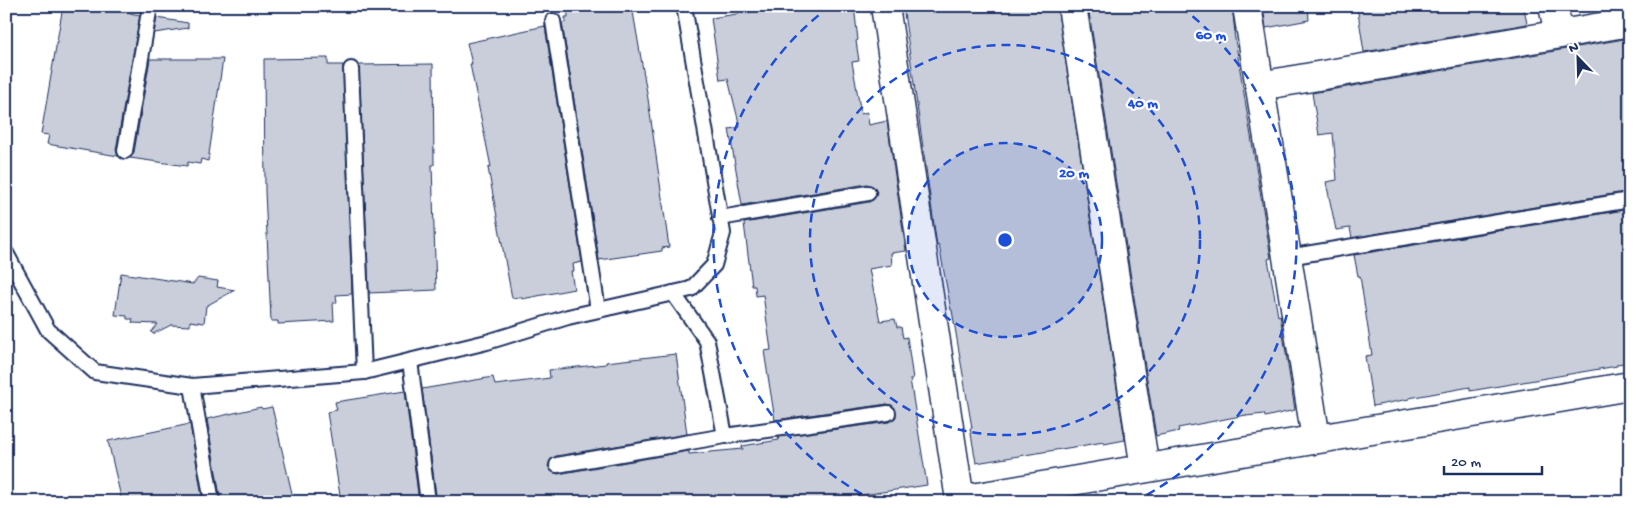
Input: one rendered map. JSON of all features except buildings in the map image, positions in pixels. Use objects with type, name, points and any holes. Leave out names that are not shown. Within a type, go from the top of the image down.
[{"type":"street","points":[[885,6],[960,500],[1630,386]]},
{"type":"street","points":[[1072,6],[1145,468]]},
{"type":"street","points":[[1247,6],[1316,439]]},
{"type":"street","points":[[1554,6],[1558,34]]},
{"type":"street","points":[[1260,86],[1630,22]]},
{"type":"lane","points":[[125,151],[150,6]]},
{"type":"lane","points":[[6,253],[48,330],[95,372],[192,386],[364,372],[487,342],[568,317],[691,289],[714,265],[723,232],[684,6]]},
{"type":"lane","points":[[553,21],[598,310]]},
{"type":"lane","points":[[351,68],[364,372]]},
{"type":"lane","points":[[720,218],[868,193]]},
{"type":"lane","points":[[1288,257],[1630,200]]},
{"type":"lane","points":[[673,293],[707,341],[725,436]]},
{"type":"lane","points":[[410,361],[428,502]]},
{"type":"lane","points":[[192,386],[212,502]]},
{"type":"lane","points":[[557,465],[725,436],[888,413]]}]
